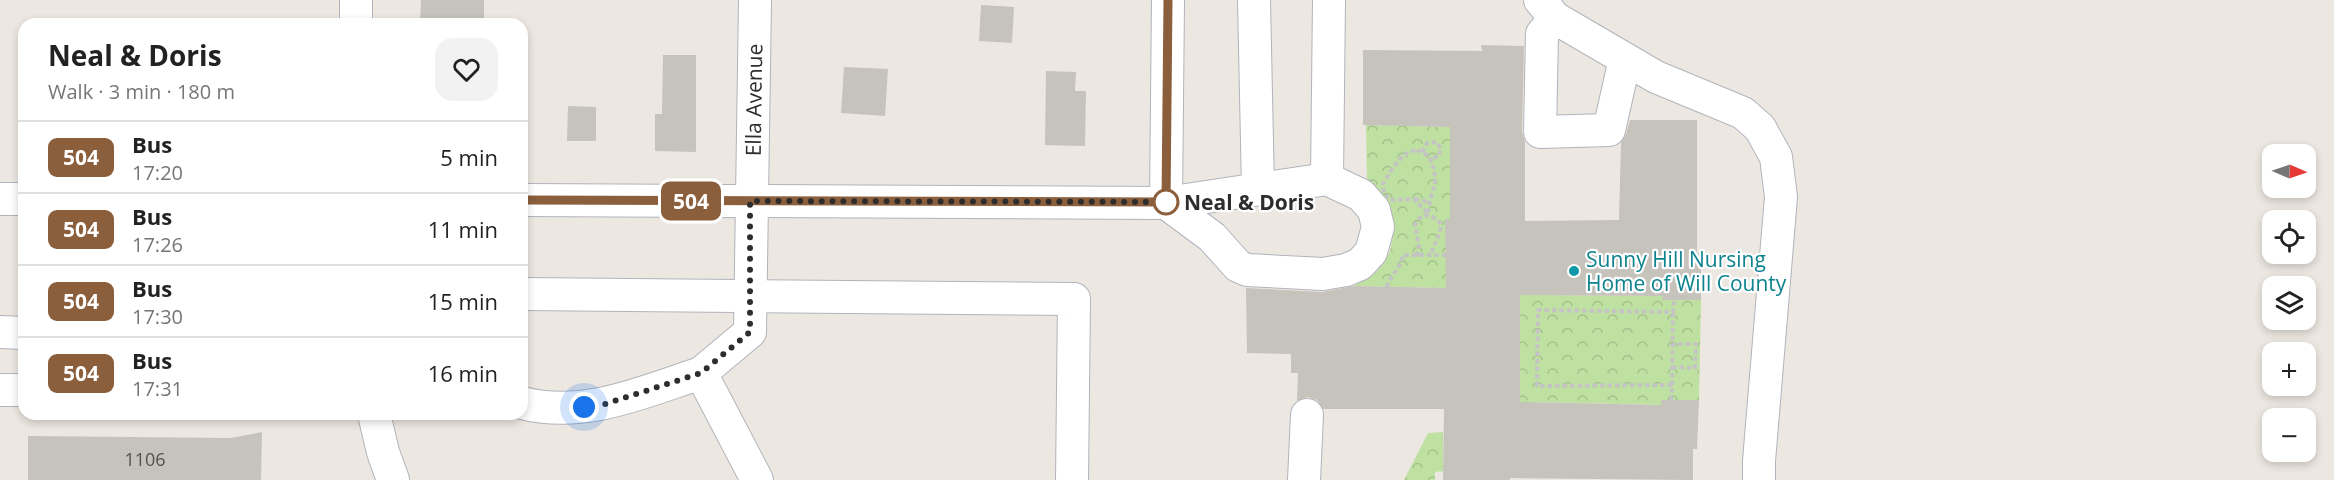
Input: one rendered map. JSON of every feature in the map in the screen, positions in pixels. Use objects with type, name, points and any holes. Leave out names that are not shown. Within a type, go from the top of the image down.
[{"type":"street","points":[[356,0],[356,18]]},
{"type":"street","name":"Ella Avenue","points":[[701,373],[750,332],[750,201],[755,0]]},
{"type":"street","points":[[1166,202],[1168,0]]},
{"type":"street","points":[[1212,237],[1246,191],[1254,0]]},
{"type":"street","points":[[1327,179],[1329,0]]},
{"type":"street","points":[[1625,59],[1609,130],[1539,132],[1542,34],[1547,9],[1656,77],[1743,113],[1760,129],[1776,157],[1781,197],[1759,480]]},
{"type":"street","points":[[528,201],[1166,202],[1327,179],[1361,195],[1374,210],[1378,227],[1371,252],[1360,264],[1338,273],[1247,270],[1239,266],[1212,237],[1166,202]]},
{"type":"street","points":[[0,199],[18,199]]},
{"type":"street","points":[[528,294],[1074,299],[1072,480]]},
{"type":"street","points":[[0,332],[18,333]]},
{"type":"street","points":[[528,404],[567,409],[602,405],[701,373],[757,480]]},
{"type":"street","points":[[0,390],[18,390]]},
{"type":"street","points":[[1304,480],[1307,415]]},
{"type":"street","points":[[375,420],[393,480]]},
{"type":"path","points":[[1422,152],[1426,143],[1437,142],[1441,149],[1438,156],[1431,158]]},
{"type":"path","points":[[1428,214],[1429,202],[1435,190],[1436,171],[1431,158],[1417,150],[1407,151],[1383,184],[1384,194],[1390,200],[1414,199],[1429,202]]},
{"type":"path","points":[[1414,199],[1441,224],[1440,233],[1431,255]]},
{"type":"path","points":[[1417,256],[1418,238],[1415,225],[1419,218],[1428,214]]},
{"type":"path","points":[[1387,287],[1403,255],[1446,255]]},
{"type":"path","points":[[1671,400],[1674,300]]},
{"type":"path","points":[[1672,385],[1537,386],[1538,310],[1673,312]]},
{"type":"path","points":[[1673,344],[1696,344],[1695,368]]},
{"type":"path","points":[[1672,368],[1701,370]]},
{"type":"green space","points":[[1366,125],[1450,127],[1450,219],[1446,219],[1446,288],[1354,286],[1377,271],[1390,251],[1394,230],[1390,210],[1367,180]]},
{"type":"green space","points":[[1520,291],[1534,295],[1663,296],[1663,300],[1701,300],[1699,400],[1661,400],[1661,405],[1535,402],[1520,407]]},
{"type":"green space","points":[[1443,432],[1443,471],[1435,472],[1435,480],[1404,480],[1428,433]]},
{"type":"building","points":[[421,0],[484,0],[484,18],[420,18]]},
{"type":"building","points":[[981,5],[1014,7],[1012,43],[979,41]]},
{"type":"building","name":"Sunny Hill Nursing Home of Will County","points":[[1481,45],[1524,46],[1522,132],[1525,142],[1525,221],[1619,220],[1621,143],[1630,120],[1697,120],[1697,253],[1701,252],[1701,300],[1662,300],[1663,296],[1520,295],[1520,402],[1661,405],[1661,400],[1699,400],[1697,449],[1693,449],[1693,480],[1510,478],[1510,480],[1443,480],[1444,409],[1323,409],[1317,400],[1308,397],[1297,401],[1298,373],[1291,373],[1291,354],[1247,353],[1246,288],[1322,292],[1354,286],[1446,288],[1445,219],[1450,219],[1450,127],[1363,125],[1363,50],[1482,51]]},
{"type":"building","points":[[663,55],[696,55],[696,152],[655,151],[655,114],[662,114]]},
{"type":"building","points":[[844,67],[888,69],[885,116],[841,113]]},
{"type":"building","points":[[1046,71],[1076,72],[1075,91],[1086,91],[1085,146],[1045,145]]},
{"type":"building","points":[[568,106],[596,107],[596,141],[567,141]]},
{"type":"building","points":[[262,432],[261,480],[28,480],[28,436],[231,438]]},
{"type":"bus line","name":"504","points":[[528,200],[1166,202],[1168,0]]},
{"type":"place","name":"Neal & Doris","points":[[1166,202]]},
{"type":"place","name":"Sunny Hill Nursing Home of Will County","points":[[1574,271]]},
{"type":"route","points":[[584,407],[602,405],[701,373],[750,332],[750,201],[1166,202]]}]
